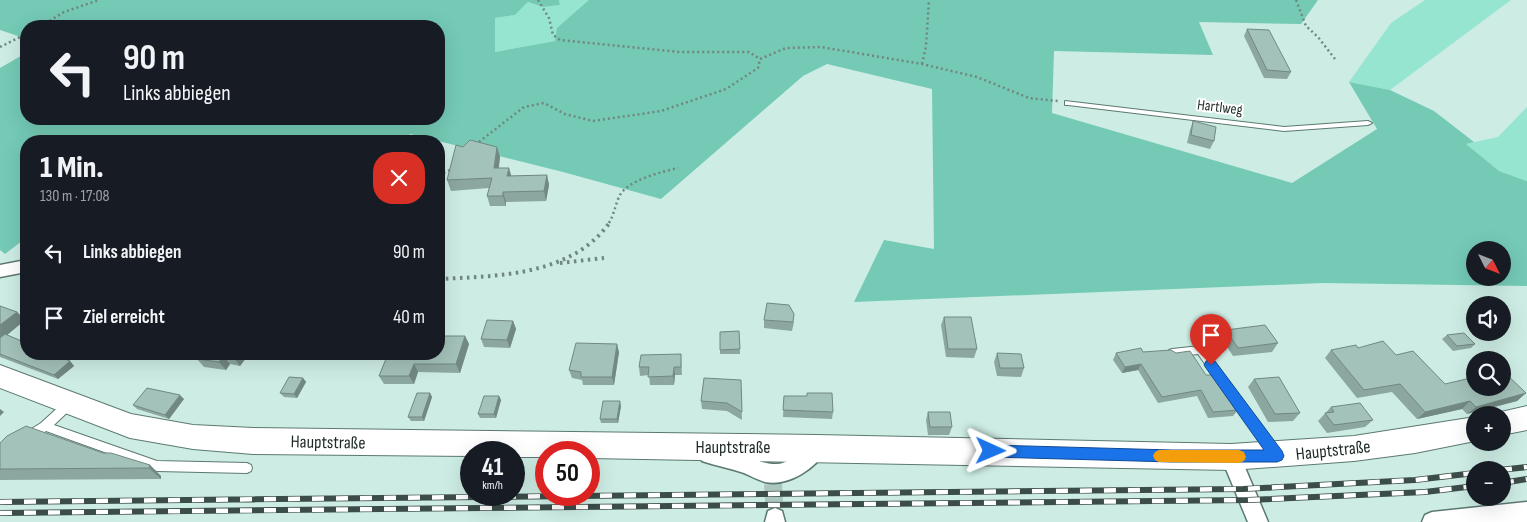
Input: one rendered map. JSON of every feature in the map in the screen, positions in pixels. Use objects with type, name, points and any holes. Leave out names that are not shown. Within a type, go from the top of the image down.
[{"type":"main road","name":"Hauptstraße","points":[[0,376],[130,426],[193,437],[253,441],[817,448],[1231,457],[1277,456],[1355,448],[1466,430]]},
{"type":"main road","points":[[1511,421],[1527,418]]},
{"type":"street","points":[[0,271],[20,267]]},
{"type":"street","points":[[683,447],[774,479],[793,470],[817,448]]},
{"type":"street","points":[[1231,457],[1258,522]]},
{"type":"street","points":[[1432,522],[1527,512]]},
{"type":"lane","name":"Hartlweg","points":[[1068,103],[1284,129],[1368,123]]},
{"type":"lane","points":[[1172,353],[1200,350],[1277,456]]},
{"type":"lane","points":[[17,444],[45,426],[71,402]]},
{"type":"lane","points":[[45,426],[157,466],[247,468]]},
{"type":"path","points":[[51,20],[64,12],[99,0]]},
{"type":"path","points":[[538,0],[549,18],[553,35],[560,40],[679,52],[749,52],[760,59]]},
{"type":"path","points":[[922,64],[926,46],[929,0]]},
{"type":"path","points":[[1296,0],[1306,26],[1318,37],[1335,59]]},
{"type":"path","points":[[0,46],[20,37]]},
{"type":"path","points":[[760,59],[786,48],[821,47],[922,64],[977,77],[1029,98],[1068,103]]},
{"type":"path","points":[[473,147],[479,140],[524,107],[544,103],[565,114],[593,120],[662,111],[726,89],[758,68],[760,59]]},
{"type":"path","points":[[445,172],[451,170],[456,165]]},
{"type":"path","points":[[558,264],[597,238],[609,224],[620,195],[636,183],[661,172],[678,168]]},
{"type":"path","points":[[445,278],[510,273],[604,258]]},
{"type":"green space","points":[[0,0],[559,0],[560,5],[543,7],[528,2],[515,15],[495,18],[495,52],[555,41],[557,28],[589,0],[1318,0],[1301,24],[1199,22],[1213,55],[1054,51],[1052,113],[1292,183],[1377,129],[1349,82],[1390,90],[1434,111],[1474,142],[1466,144],[1499,171],[1527,181],[1527,286],[1511,286],[1511,241],[1466,241],[1466,285],[1323,283],[854,302],[884,240],[934,249],[932,89],[827,64],[803,76],[661,199],[445,143],[445,135],[20,135],[20,243],[5,254],[0,250],[0,68],[20,56],[20,125],[445,125],[445,20],[20,20],[20,40],[18,36],[0,30]]},
{"type":"green space","points":[[559,0],[589,0],[555,41],[495,52],[495,18],[515,15],[528,2],[543,7],[560,5]]},
{"type":"green space","points":[[1425,0],[1511,0],[1390,90],[1349,82],[1391,23]]},
{"type":"green space","points":[[1527,107],[1527,181],[1499,171],[1465,144],[1498,137]]},
{"type":"building","points":[[1247,29],[1269,30],[1291,72],[1267,70]]},
{"type":"building","points":[[1193,121],[1216,127],[1214,141],[1191,135]]},
{"type":"building","points":[[470,140],[497,147],[494,168],[509,168],[507,176],[547,175],[544,191],[503,192],[503,196],[487,196],[492,178],[447,180],[456,145],[463,147]]},
{"type":"building","points":[[767,303],[789,305],[794,314],[793,322],[764,320]]},
{"type":"building","points":[[0,306],[17,312],[0,325]]},
{"type":"building","points":[[944,317],[971,317],[977,349],[948,349]]},
{"type":"building","points":[[487,320],[513,321],[507,340],[481,339]]},
{"type":"building","points":[[1265,325],[1278,343],[1238,348],[1226,330]]},
{"type":"building","points":[[739,331],[740,349],[720,350],[720,332]]},
{"type":"building","points":[[1464,333],[1466,341],[1472,341],[1475,344],[1457,346],[1447,335]]},
{"type":"building","points":[[5,334],[20,340],[20,360],[70,361],[54,375],[0,354],[0,338]]},
{"type":"building","points":[[445,336],[465,336],[456,364],[414,364],[409,376],[379,376],[386,360],[445,360]]},
{"type":"building","points":[[1383,341],[1396,355],[1413,351],[1445,384],[1466,379],[1466,396],[1511,396],[1511,379],[1526,393],[1480,406],[1475,406],[1470,401],[1425,412],[1400,384],[1364,390],[1331,350],[1356,345],[1358,348]]},
{"type":"building","points":[[576,343],[617,344],[612,377],[581,377],[581,372],[569,370]]},
{"type":"building","points":[[1141,348],[1143,352],[1171,350],[1176,353],[1190,351],[1206,375],[1218,375],[1238,410],[1213,412],[1201,390],[1162,397],[1141,364],[1125,367],[1116,353]]},
{"type":"building","points":[[997,353],[1021,354],[1024,368],[1000,368]]},
{"type":"building","points":[[681,354],[681,367],[674,367],[673,376],[648,377],[649,367],[639,367],[641,355]]},
{"type":"building","points":[[204,360],[220,360],[219,362]]},
{"type":"building","points":[[289,377],[303,378],[294,394],[280,393]]},
{"type":"building","points":[[1279,377],[1300,413],[1275,414],[1254,379]]},
{"type":"building","points":[[704,378],[741,380],[742,412],[727,403],[701,401]]},
{"type":"building","points":[[147,388],[180,395],[165,415],[133,405]]},
{"type":"building","points":[[417,393],[430,393],[422,417],[408,417]]},
{"type":"building","points":[[807,393],[832,393],[833,412],[783,410],[784,396],[807,396]]},
{"type":"building","points":[[484,396],[499,396],[494,414],[478,414]]},
{"type":"building","points":[[603,401],[620,401],[617,419],[600,419]]},
{"type":"building","points":[[1360,403],[1373,420],[1334,425],[1325,413],[1334,412],[1331,407]]},
{"type":"building","points":[[928,412],[950,412],[952,427],[930,427]]},
{"type":"building","points":[[26,426],[103,453],[111,453],[150,465],[149,468],[0,469],[0,443],[7,436]]},
{"type":"tunnel","points":[[773,484],[775,518]]},
{"type":"railway","points":[[1511,469],[1527,467]]},
{"type":"railway","points":[[0,502],[1243,489],[1415,480],[1466,474]]},
{"type":"railway","points":[[1511,482],[1527,479]]},
{"type":"railway","points":[[0,513],[1248,500],[1425,492],[1466,487]]},
{"type":"slow traffic","points":[[1159,456],[1239,457]]},
{"type":"route","points":[[991,451],[1172,456],[1277,456],[1211,365]]}]
